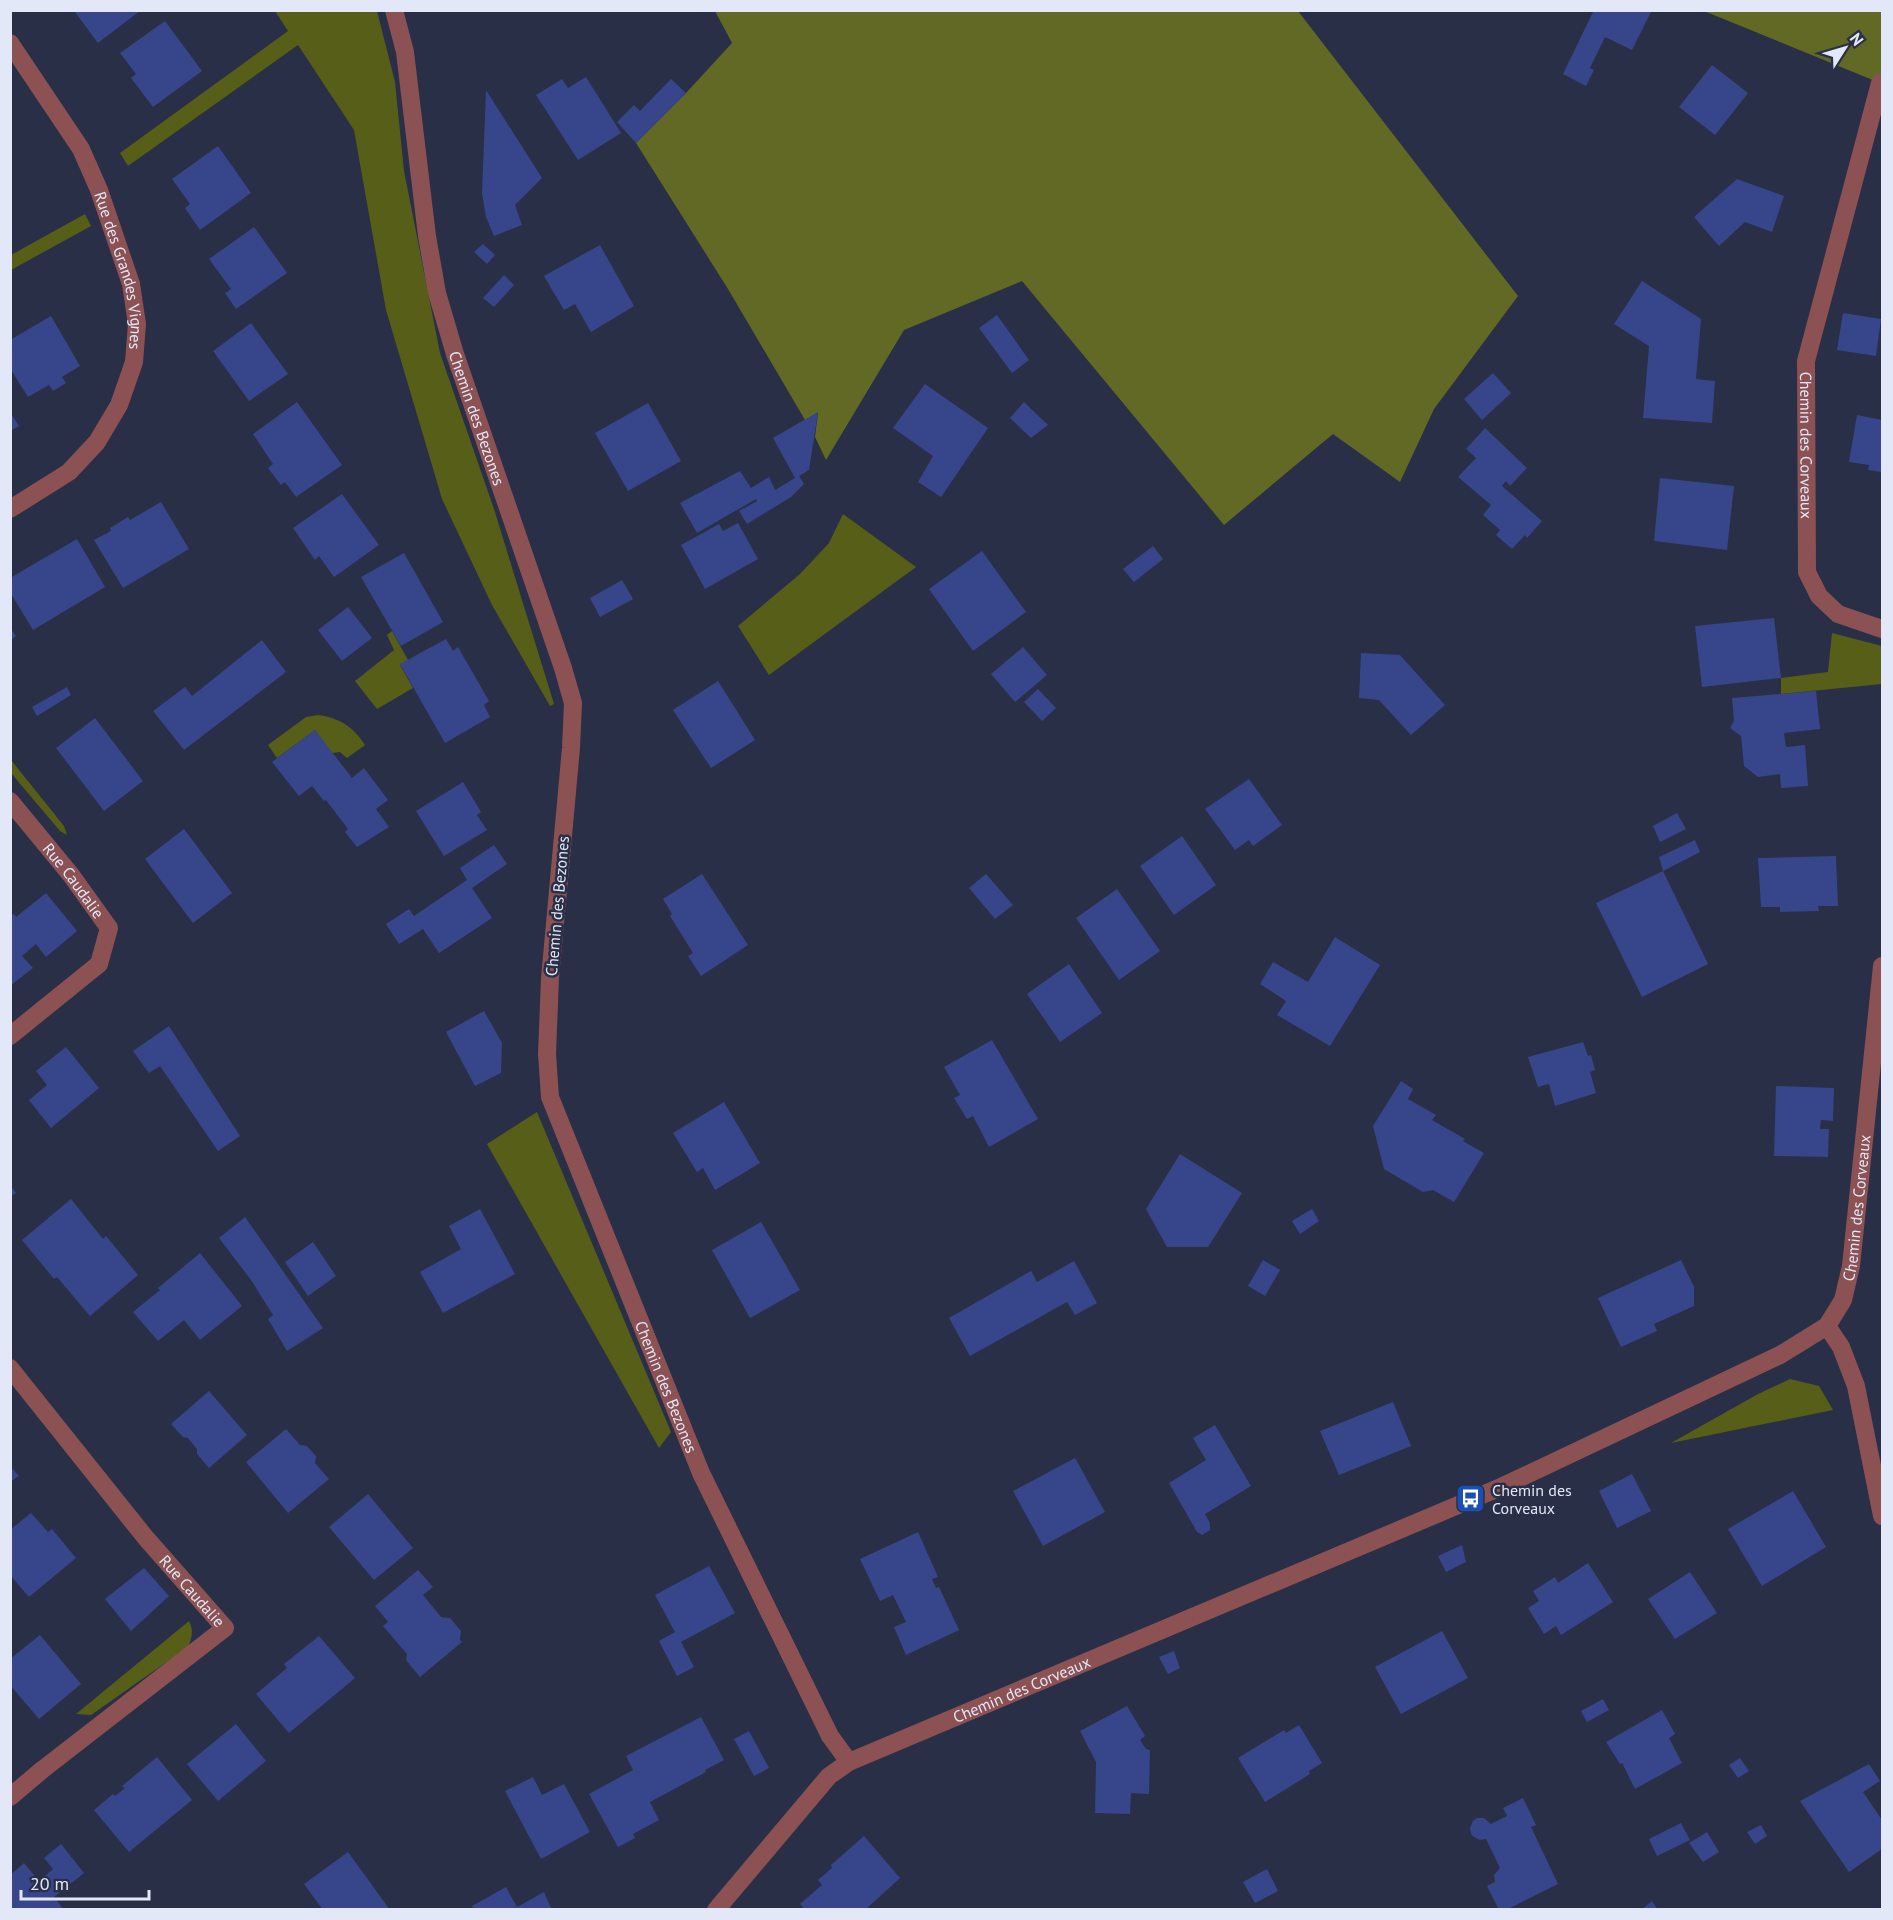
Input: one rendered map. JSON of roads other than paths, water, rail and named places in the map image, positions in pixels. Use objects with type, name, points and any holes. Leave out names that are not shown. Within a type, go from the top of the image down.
[{"type":"street","name":"Chemin des Bezones","points":[[394,10],[405,52],[427,236],[437,293],[455,354],[573,703],[550,978],[547,1054],[550,1097],[701,1473],[830,1736],[849,1762]]},
{"type":"street","name":"Rue des Grandes Vignes","points":[[10,43],[81,149],[99,190],[131,284],[137,324],[134,362],[119,405],[97,442],[69,472],[10,509]]},
{"type":"street","name":"Chemin des Corveaux","points":[[1880,83],[1806,361],[1806,549],[1807,572],[1819,596],[1838,614],[1882,629]]},
{"type":"street","name":"Rue Caudalie","points":[[10,801],[71,875],[109,927],[99,964],[10,1036]]},
{"type":"street","name":"Chemin des Corveaux","points":[[716,1910],[829,1776],[849,1762],[1501,1487],[1780,1355],[1827,1326],[1843,1300],[1851,1266],[1882,966]]},
{"type":"street","points":[[1827,1326],[1841,1347],[1856,1386],[1882,1516]]},
{"type":"street","name":"Rue Caudalie","points":[[10,1368],[145,1537],[225,1628],[10,1797]]},
{"type":"place","name":"Chemin des Corveaux","points":[[1471,1499]]}]
